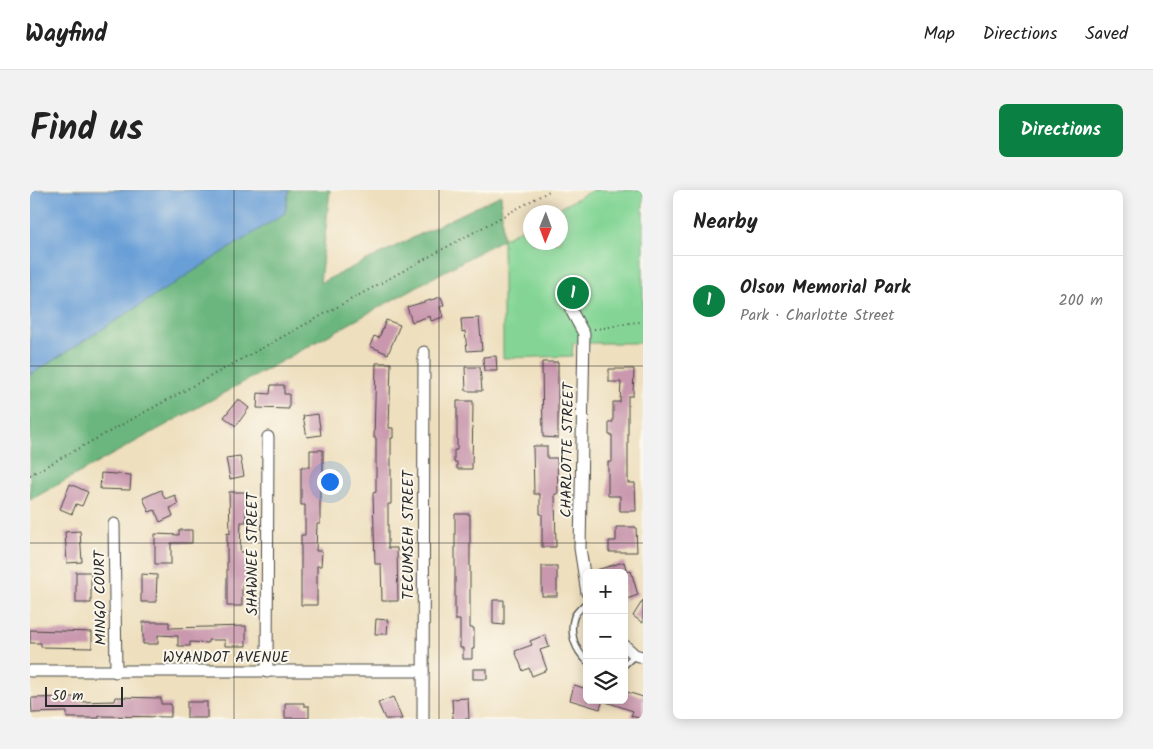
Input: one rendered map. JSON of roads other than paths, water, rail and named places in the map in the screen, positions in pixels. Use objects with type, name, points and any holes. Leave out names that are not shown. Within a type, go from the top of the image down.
[{"type":"street","name":"CHARLOTTE STREET","points":[[571,310],[584,334],[580,548],[583,569]]},
{"type":"street","name":"TECUMSEH STREET","points":[[423,719],[424,352]]},
{"type":"street","name":"SHAWNEE STREET","points":[[267,672],[268,437]]},
{"type":"street","name":"MINGO COURT","points":[[114,524],[116,672]]},
{"type":"street","points":[[628,648],[639,656]]},
{"type":"street","name":"WYANDOT AVENUE","points":[[30,671],[423,671]]},
{"type":"lane","points":[[583,606],[574,616],[572,630],[579,654],[585,659]]},
{"type":"lane","points":[[628,663],[639,656]]},
{"type":"water","points":[[30,190],[289,190],[285,213],[30,375]]},
{"type":"place","name":"Olson Memorial Park","points":[[573,293]]}]
